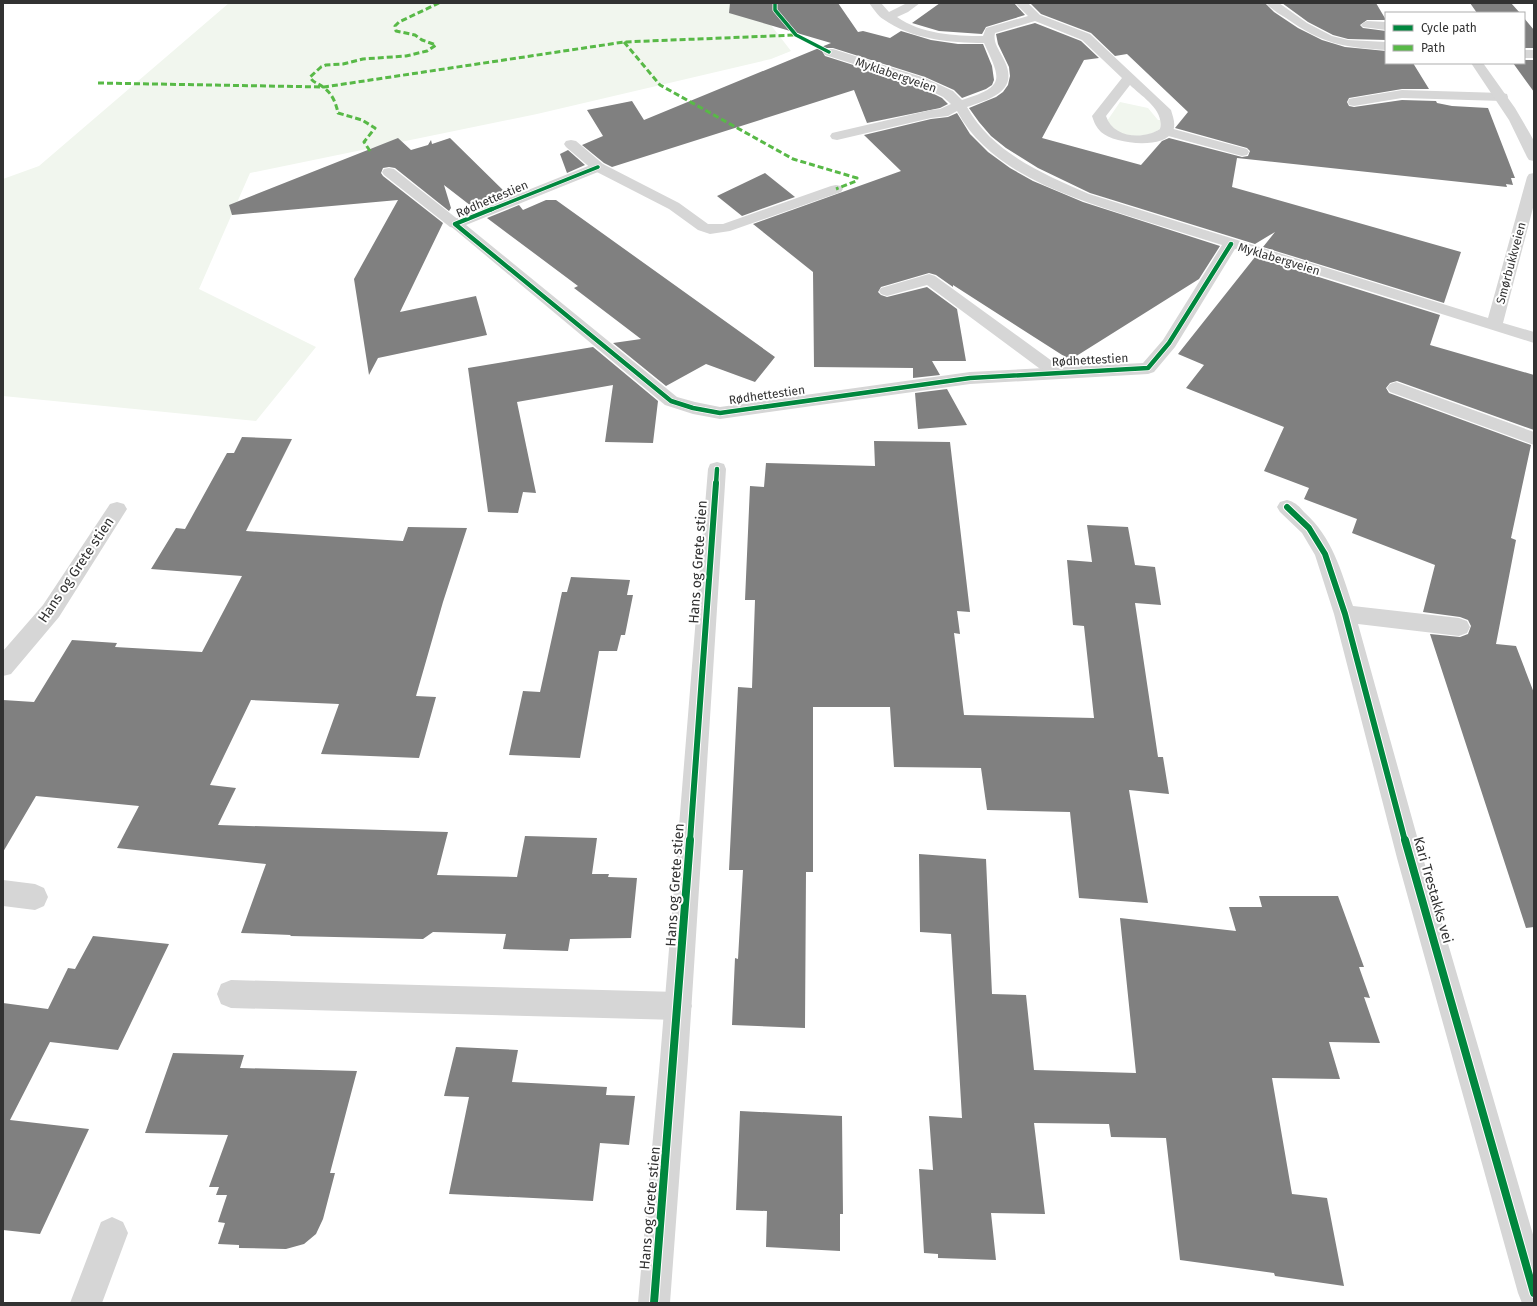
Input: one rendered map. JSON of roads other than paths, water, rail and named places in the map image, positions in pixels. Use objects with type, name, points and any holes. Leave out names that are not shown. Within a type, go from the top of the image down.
[{"type":"street","points":[[875,3],[888,17],[905,26],[956,39],[988,40],[990,31],[1001,26],[1036,17]]},
{"type":"street","points":[[888,17],[904,10],[914,3]]},
{"type":"street","points":[[1021,3],[1036,17],[1086,37],[1129,77],[1164,110],[1168,124],[1166,131],[1156,137],[1128,139],[1117,136],[1100,124],[1099,116],[1129,77]]},
{"type":"street","points":[[1272,3],[1325,38],[1338,42],[1385,46]]},
{"type":"street","points":[[1367,25],[1385,26]]},
{"type":"street","name":"Myklabergveien","points":[[837,136],[943,112],[990,94],[998,87],[1003,79],[1003,70],[988,40]]},
{"type":"street","name":"Myklabergveien","points":[[828,52],[921,81],[948,94],[960,105],[974,128],[983,139],[1001,153],[1052,183],[1084,197],[1534,338]]},
{"type":"street","points":[[1478,64],[1502,97],[1528,141],[1534,157]]},
{"type":"street","points":[[1354,102],[1402,94],[1502,97]]},
{"type":"street","points":[[1166,131],[1242,152]]},
{"type":"street","points":[[572,144],[598,167],[674,206],[703,227],[710,229],[724,228],[836,189]]},
{"type":"street","name":"Rødhettestien","points":[[598,167],[456,224],[671,401],[693,408],[720,413],[970,378],[1148,368],[1169,343],[1231,244]]},
{"type":"street","points":[[389,172],[456,224]]},
{"type":"street","name":"Smørbukkveien","points":[[1494,326],[1534,177]]},
{"type":"street","points":[[887,291],[929,279],[1057,373]]},
{"type":"street","points":[[1396,388],[1534,439]]},
{"type":"street","name":"Hans og Grete stien","points":[[654,1303],[678,1006],[717,469]]},
{"type":"street","name":"Kari Trestakks vei","points":[[1286,507],[1309,528],[1325,554],[1345,614],[1410,858],[1534,1293]]},
{"type":"street","name":"Hans og Grete stien","points":[[3,667],[51,611],[117,509]]},
{"type":"street","points":[[1345,614],[1459,627]]},
{"type":"street","points":[[3,894],[35,897]]},
{"type":"street","points":[[231,994],[678,1006]]},
{"type":"street","points":[[86,1303],[112,1233]]}]
